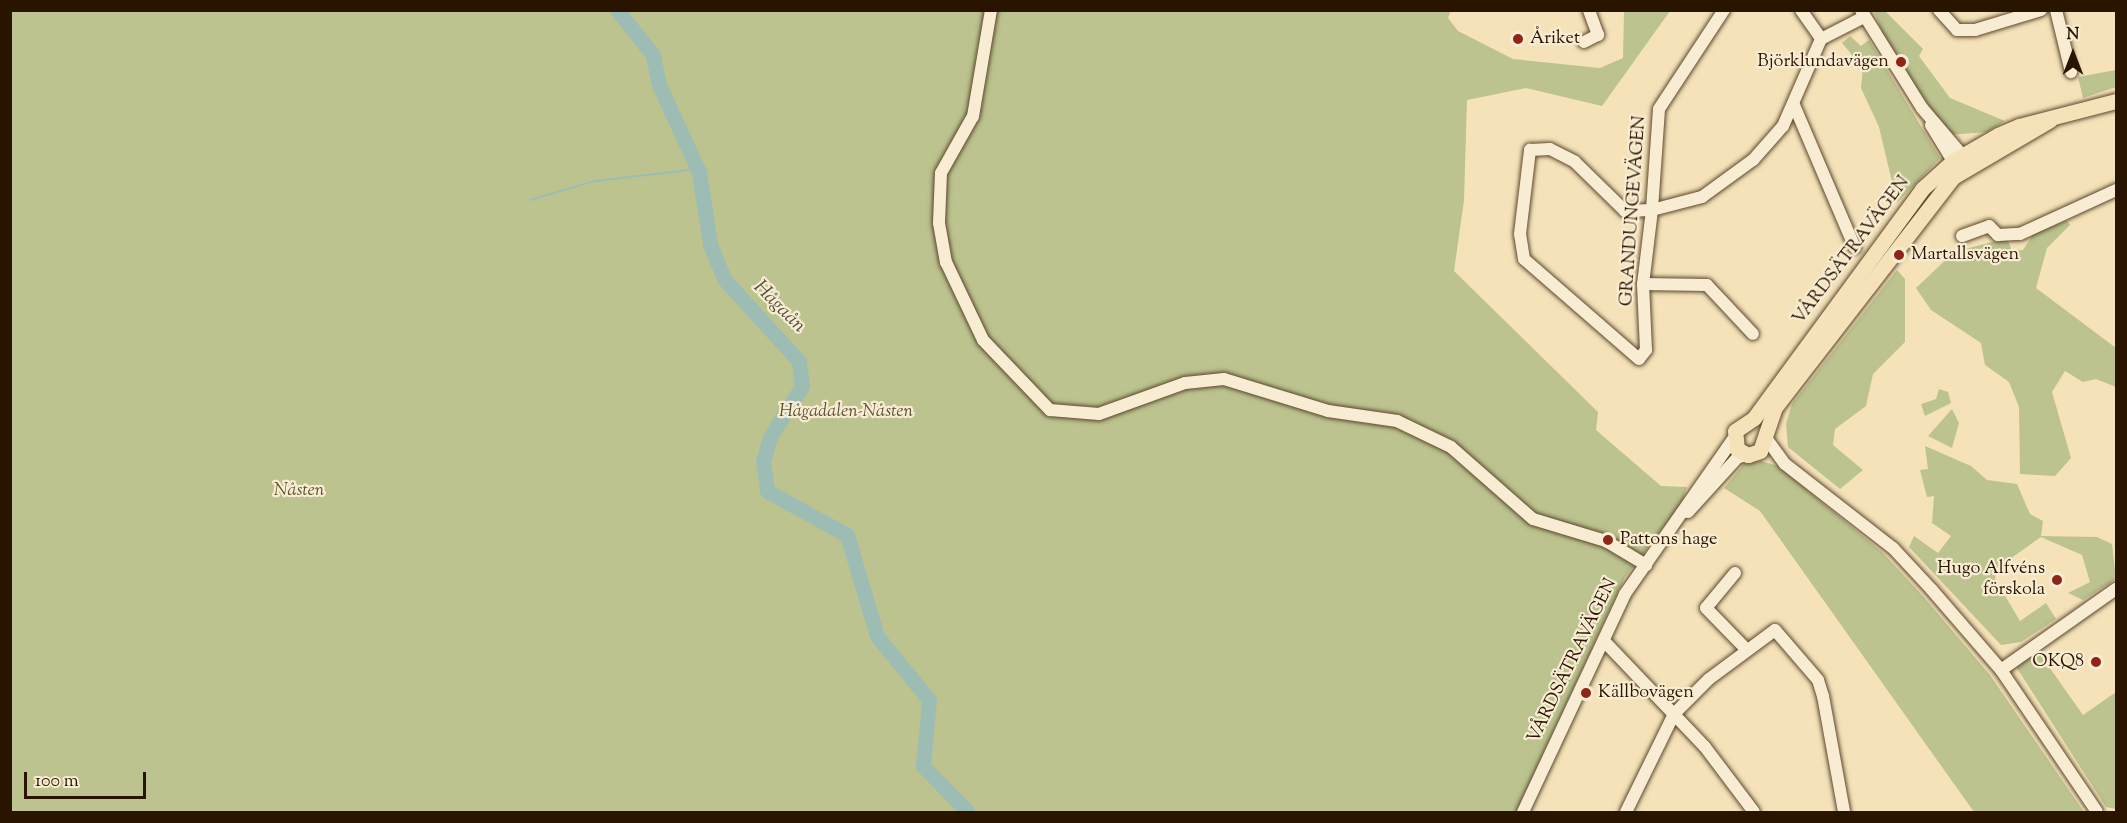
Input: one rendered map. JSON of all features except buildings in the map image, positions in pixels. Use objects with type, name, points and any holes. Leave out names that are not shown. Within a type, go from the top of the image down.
[{"type":"main road","name":"VÅRDSÄTRAVÄGEN","points":[[1733,439],[1744,423],[1754,418],[1922,189],[2019,126],[2050,120],[2116,101]]},
{"type":"main road","name":"VÅRDSÄTRAVÄGEN","points":[[1752,455],[1766,436],[1775,407],[1961,163]]},
{"type":"main road","points":[[1744,423],[1766,436]]},
{"type":"main road","points":[[1733,439],[1737,449],[1752,455]]},
{"type":"street","points":[[991,10],[973,116],[941,174],[939,223],[946,262],[983,340],[1050,410],[1099,414],[1185,383],[1224,379],[1328,411],[1398,421],[1451,447],[1533,519],[1561,531],[1589,534],[1646,565]]},
{"type":"street","points":[[1584,42],[1598,35],[1589,10]]},
{"type":"street","name":"GRANDUNGEVÄGEN","points":[[1652,210],[1626,211],[1575,162],[1535,147],[1527,165],[1521,250],[1524,259],[1639,359],[1646,350],[1643,284],[1652,210],[1659,109],[1724,10]]},
{"type":"street","points":[[1801,10],[1821,39]]},
{"type":"street","points":[[1939,10],[1957,30],[1975,30],[2041,10]]},
{"type":"street","points":[[2056,10],[2071,72]]},
{"type":"street","points":[[1652,210],[1719,187],[1761,153],[1794,105],[1821,39],[1862,14],[1922,108],[1961,163]]},
{"type":"street","points":[[1794,105],[1855,248]]},
{"type":"street","points":[[1962,236],[1989,226],[1998,235],[2020,234],[2116,190]]},
{"type":"street","points":[[1643,284],[1707,285],[1753,334]]},
{"type":"street","points":[[1766,436],[1785,464],[1893,548],[2001,670],[2097,813]]},
{"type":"street","name":"VÅRDSÄTRAVÄGEN","points":[[1523,813],[1604,641],[1646,565],[1733,439]]},
{"type":"street","points":[[1752,455],[1785,464]]},
{"type":"street","name":"VÅRDSÄTRAVÄGEN","points":[[1669,533],[1738,457],[1752,455]]},
{"type":"street","points":[[1735,573],[1706,608],[1747,650]]},
{"type":"street","points":[[2001,670],[2116,589]]},
{"type":"street","points":[[1626,813],[1674,714],[1747,650],[1775,630],[1818,680],[1844,813]]},
{"type":"street","points":[[1604,641],[1674,714],[1754,813]]},
{"type":"green space","name":"Hågadalen-Nåsten","points":[[1451,10],[1448,18],[1458,31],[1513,59],[1600,68],[1623,58],[1624,11],[1670,11],[1602,106],[1526,88],[1467,100],[1464,200],[1454,271],[1598,412],[1596,430],[1661,486],[1687,487],[1682,503],[1625,577],[1516,812],[11,812],[10,11]]},
{"type":"green space","points":[[1874,11],[1885,11],[1923,49],[1919,56],[1950,98],[2005,121],[1987,132],[1948,135],[1885,40]]},
{"type":"green space","points":[[1850,36],[1861,46],[1869,40],[1940,158],[1897,203],[1879,127],[1861,88],[1863,68],[1842,43]]},
{"type":"green space","points":[[2116,70],[2116,87],[2083,98],[2078,77]]},
{"type":"green space","points":[[2067,221],[2070,225],[2047,248],[2036,288],[2116,348],[2116,387],[2096,379],[2083,382],[2065,371],[2052,392],[2071,458],[2055,476],[2020,474],[2019,407],[2009,382],[1985,365],[1981,343],[1931,310],[1916,288],[1954,252],[2007,238],[2012,251],[2023,250],[2034,233]]},
{"type":"green space","points":[[1897,270],[1905,279],[1905,342],[1873,374],[1866,406],[1835,429],[1833,445],[1863,470],[1840,489],[1788,447],[1786,424],[1792,404]]},
{"type":"green space","points":[[1939,389],[1948,392],[1951,403],[1925,416],[1921,404],[1936,399]]},
{"type":"green space","points":[[1952,409],[1959,423],[1952,448],[1928,436]]},
{"type":"green space","points":[[1925,446],[1971,466],[1987,480],[2017,484],[2030,514],[2043,521],[2041,536],[2097,537],[2112,544],[2116,579],[2083,600],[2068,593],[2090,582],[2082,555],[2041,537],[1997,568],[1995,579],[2020,621],[2046,603],[2056,619],[2021,642],[2001,645],[1909,547],[1914,536],[1938,553],[1951,536],[1932,523],[1934,496],[1927,497],[1920,470],[1928,469]]},
{"type":"green space","points":[[1761,461],[1778,466],[1882,552],[1922,595],[1990,675],[2084,812],[1974,812],[1760,511],[1724,488],[1744,464]]},
{"type":"green space","points":[[2035,647],[2083,715],[2116,692],[2116,809],[2106,807],[2013,662]]},
{"type":"waterway","name":"Hågaån","points":[[617,10],[653,55],[659,85],[699,172],[710,244],[724,279],[799,361],[802,386],[770,437],[763,461],[767,491],[847,535],[877,636],[929,700],[923,766],[968,812]]},
{"type":"waterway","points":[[530,200],[595,181],[698,169]]},
{"type":"place","name":"Åriket","points":[[1518,39]]},
{"type":"place","name":"Björklundavägen","points":[[1901,62]]},
{"type":"place","name":"Martallsvägen","points":[[1899,255]]},
{"type":"place","name":"Pattons hage","points":[[1608,540]]},
{"type":"place","name":"Hugo Alfvéns förskola","points":[[2057,580]]},
{"type":"place","name":"OKQ8","points":[[2096,662]]},
{"type":"place","name":"Källbovägen","points":[[1586,693]]},
{"type":"park label","name":"Nåsten","points":[[299,491]]}]
